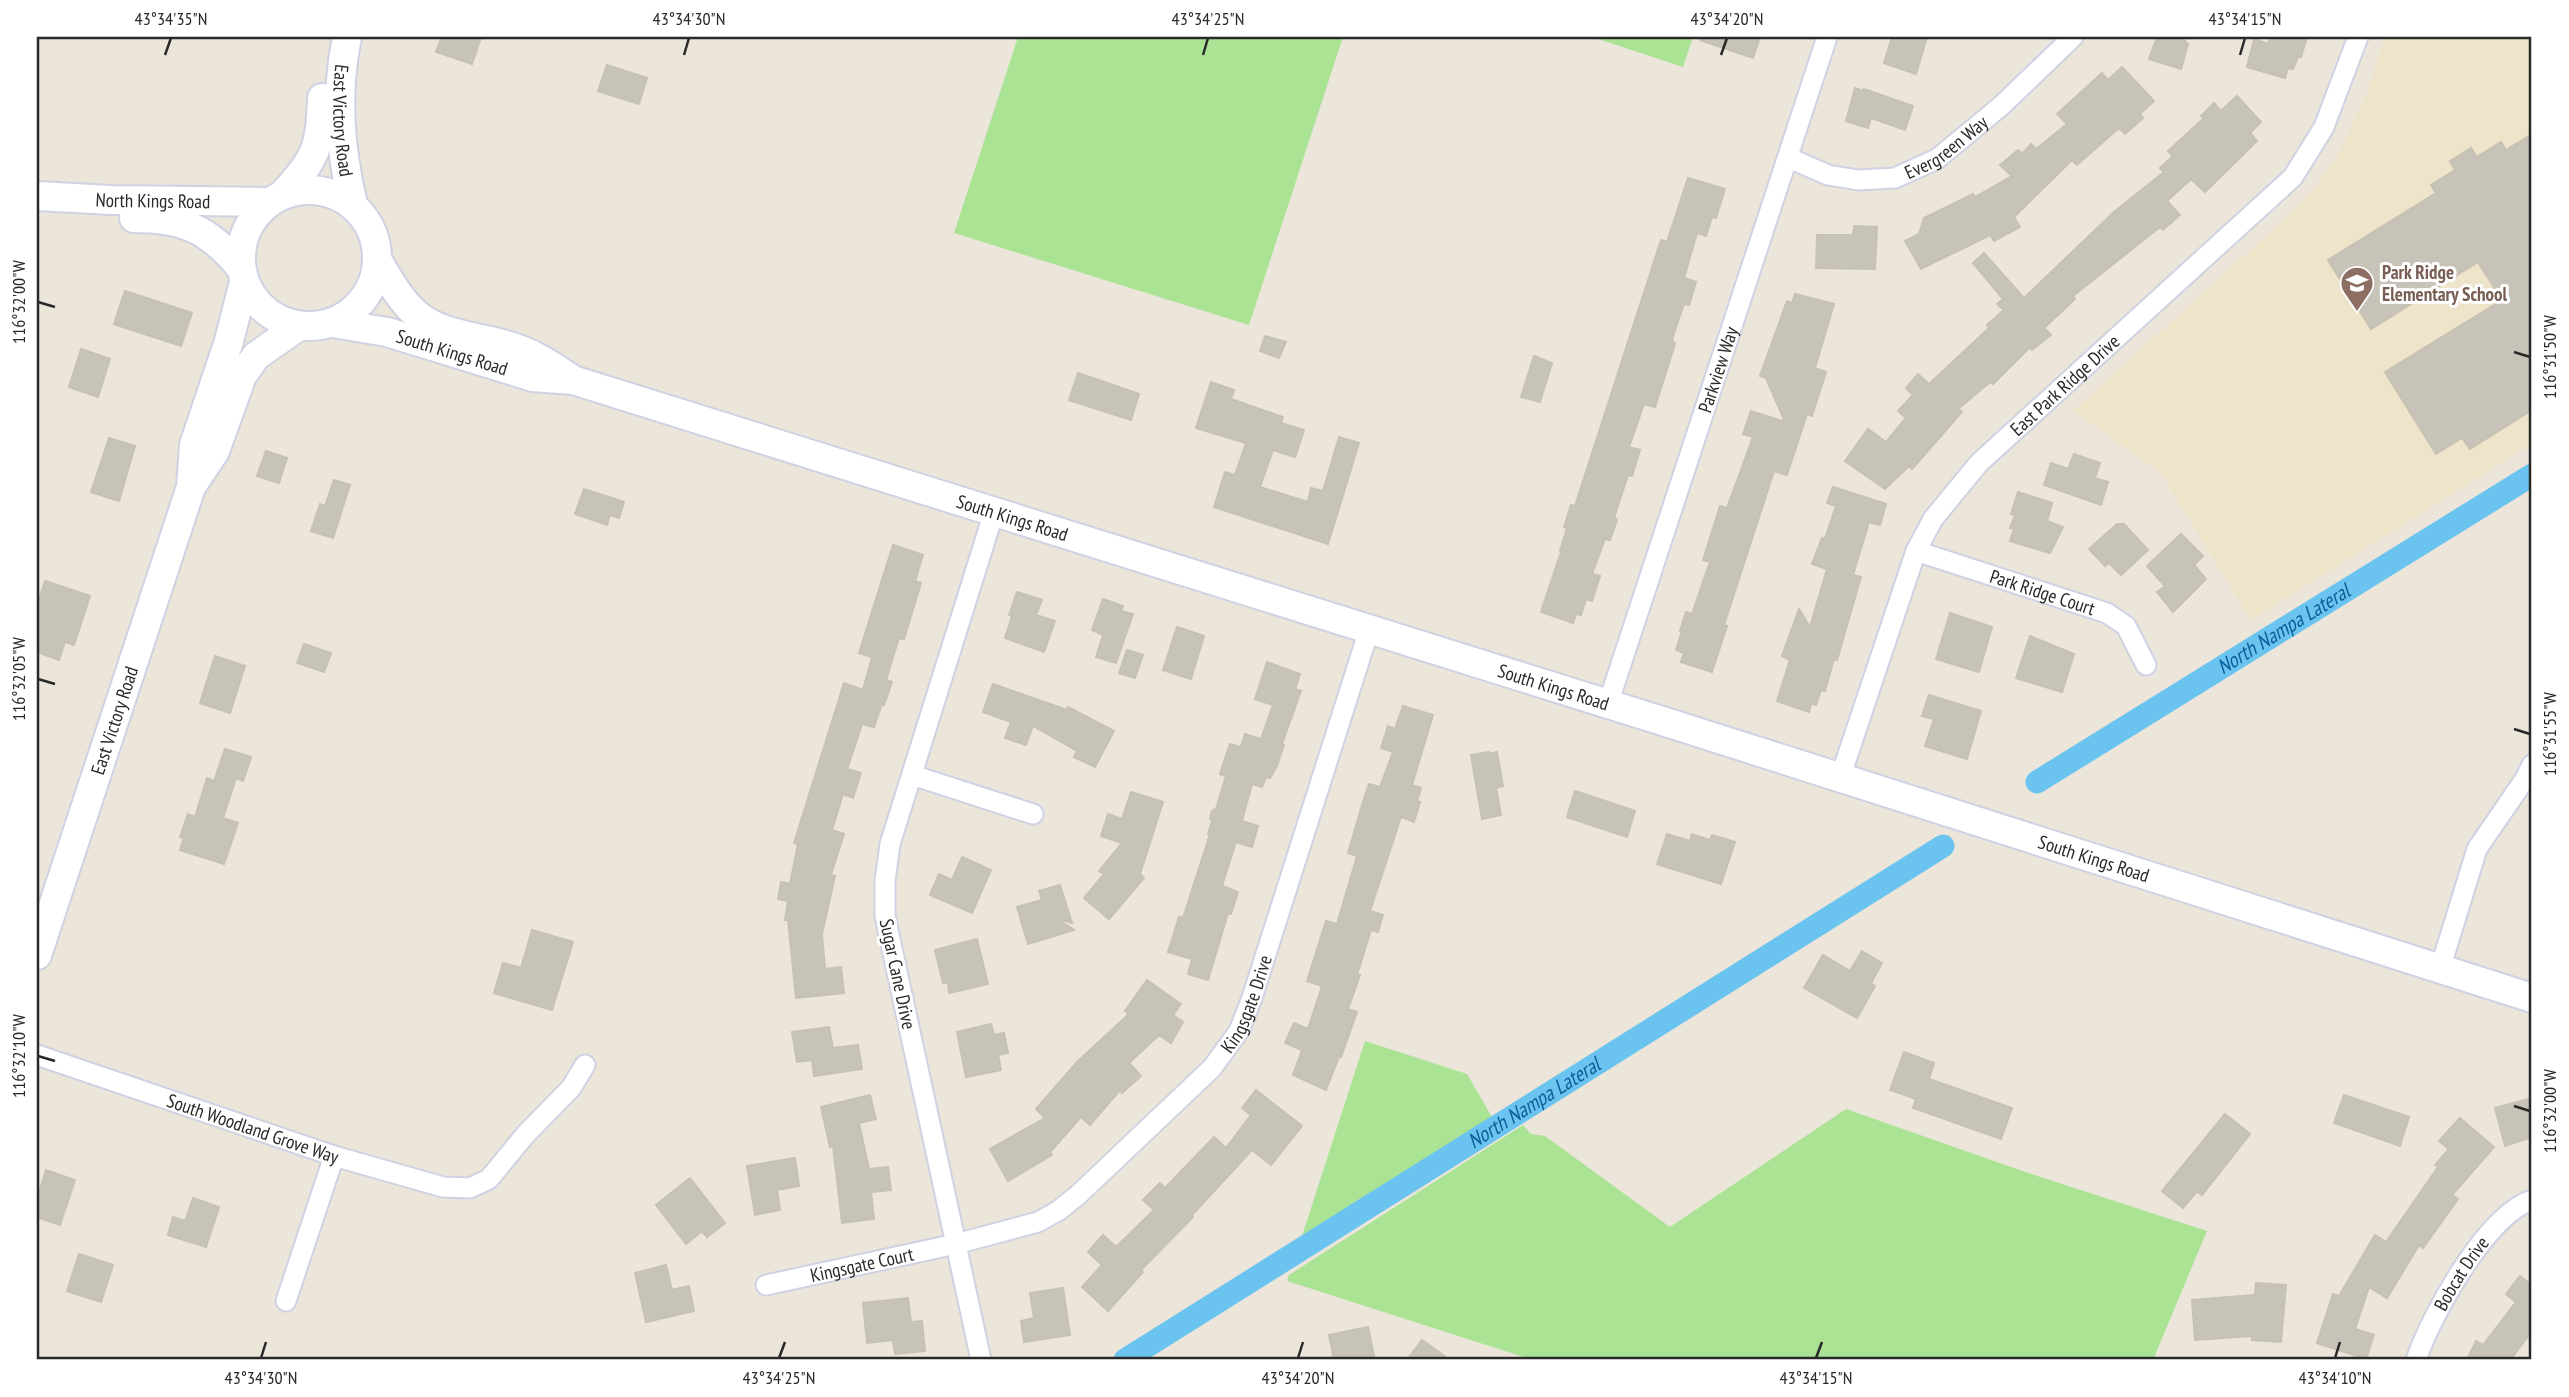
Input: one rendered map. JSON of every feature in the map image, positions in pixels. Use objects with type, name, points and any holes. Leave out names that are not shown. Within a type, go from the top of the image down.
[{"type":"main road","name":"East Victory Road","points":[[276,198],[304,172],[317,148],[321,135],[323,80],[331,37]]},
{"type":"main road","name":"East Victory Road","points":[[348,37],[339,98],[340,131],[353,205]]},
{"type":"main road","points":[[301,189],[320,190],[337,195],[353,205],[367,221],[375,239],[377,260],[374,281],[363,299],[349,314],[332,323],[315,327],[281,321],[265,312],[253,298],[242,275],[240,249],[255,215],[276,198],[301,189]]},
{"type":"main road","name":"North Kings Road","points":[[37,196],[98,200],[276,198]]},
{"type":"main road","name":"North Kings Road","points":[[37,214],[156,218],[188,224],[216,241],[242,275]]},
{"type":"main road","name":"South Kings Road","points":[[377,260],[406,304],[427,322],[444,330],[507,345],[540,357],[573,380]]},
{"type":"main road","name":"East Victory Road","points":[[37,955],[191,486],[194,445],[229,341],[242,275]]},
{"type":"main road","name":"South Kings Road","points":[[332,323],[387,332],[533,377],[573,380],[1608,704],[2532,998]]},
{"type":"main road","name":"East Victory Road","points":[[191,486],[215,451],[242,376],[256,356],[299,326]]},
{"type":"street","name":"Parkview Way","points":[[1608,704],[1827,37]]},
{"type":"street","name":"Evergreen Way","points":[[1789,158],[1828,175],[1858,180],[1895,178],[1937,159],[2001,106],[2073,37]]},
{"type":"street","name":"East Park Ridge Drive","points":[[1840,778],[1916,551],[1933,519],[1979,463],[2292,177],[2324,127],[2358,37]]},
{"type":"street","name":"Sugar Cane Drive","points":[[981,1360],[885,916],[885,881],[890,844],[995,512]]},
{"type":"street","name":"Park Ridge Court","points":[[1916,551],[2107,613],[2126,626],[2146,665]]},
{"type":"street","name":"Kingsgate Drive","points":[[956,1244],[1038,1222],[1058,1211],[1212,1068],[1239,1031],[1265,961],[1369,630]]},
{"type":"street","points":[[2440,969],[2477,849],[2532,765]]},
{"type":"street","points":[[912,775],[1033,814]]},
{"type":"street","name":"South Woodland Grove Way","points":[[37,1055],[334,1156],[431,1185],[470,1188],[489,1179],[526,1134],[571,1088],[585,1065]]},
{"type":"street","points":[[286,1301],[334,1156]]},
{"type":"street","name":"Bobcat Drive","points":[[2416,1360],[2425,1332],[2438,1308],[2483,1242],[2497,1226],[2529,1201]]},
{"type":"street","name":"Kingsgate Court","points":[[766,1285],[956,1244]]},
{"type":"shaded area","name":"Park Ridge Elementary School","points":[[2385,37],[2532,37],[2532,444],[2251,620],[2160,472],[2073,411],[2289,215],[2317,185],[2339,153],[2367,93]]},
{"type":"green space","points":[[1018,37],[1343,37],[1249,325],[954,233]]},
{"type":"green space","points":[[1592,37],[1693,37],[1683,67]]},
{"type":"green space","points":[[1365,1041],[1467,1074],[1492,1117],[1301,1239]]},
{"type":"green space","points":[[1846,1109],[2031,1174],[2207,1231],[2153,1360],[1533,1360],[1287,1281],[1289,1275],[1523,1125],[1531,1134],[1545,1136],[1670,1227]]},
{"type":"building","points":[[442,37],[481,37],[472,64],[436,52]]},
{"type":"building","points":[[1700,37],[1760,37],[1753,58],[1700,40]]},
{"type":"building","points":[[1892,37],[1927,37],[1916,74],[1884,63]]},
{"type":"building","points":[[2157,37],[2181,37],[2188,44],[2181,69],[2149,59]]},
{"type":"building","points":[[2271,37],[2307,37],[2301,57],[2298,57],[2293,69],[2288,68],[2285,78],[2247,67],[2254,39],[2268,44]]},
{"type":"building","points":[[607,65],[647,78],[639,104],[598,91]]},
{"type":"building","points":[[2122,67],[2154,101],[2140,114],[2143,118],[2125,134],[2119,128],[2077,165],[2072,160],[2014,217],[2020,227],[1994,241],[1990,235],[1921,269],[1905,241],[1919,234],[1924,218],[1973,194],[1975,197],[2012,176],[2000,165],[2018,150],[2022,154],[2031,144],[2036,149],[2067,124],[2057,114],[2102,73],[2108,80]]},
{"type":"building","points":[[1855,88],[1913,106],[1905,130],[1871,118],[1868,128],[1846,121]]},
{"type":"building","points":[[2237,96],[2261,122],[2250,133],[2257,141],[2205,192],[2191,179],[2167,201],[2180,215],[2163,230],[2160,227],[2073,296],[2075,299],[2044,328],[2051,335],[2032,350],[2030,347],[1993,384],[1990,382],[1958,409],[1962,412],[1912,469],[1909,466],[1885,489],[1845,461],[1868,429],[1886,442],[1906,418],[1898,411],[1913,395],[1906,388],[1918,374],[1929,384],[1989,328],[1987,325],[2004,310],[1997,304],[2003,299],[1973,263],[1984,253],[2024,298],[2114,212],[2164,172],[2160,168],[2173,156],[2168,151],[2204,118],[2201,116],[2214,103],[2221,111]]},
{"type":"building","points":[[2532,134],[2532,410],[2470,449],[2462,438],[2436,454],[2385,372],[2502,300],[2478,262],[2371,329],[2328,260],[2436,193],[2431,185],[2455,170],[2450,161],[2471,148],[2477,157],[2501,142],[2506,150]]},
{"type":"building","points":[[1688,178],[1725,189],[1716,218],[1712,217],[1706,236],[1697,233],[1684,278],[1696,282],[1689,305],[1684,304],[1672,339],[1675,344],[1655,407],[1644,404],[1629,447],[1640,450],[1632,476],[1628,475],[1610,540],[1605,539],[1592,574],[1600,576],[1592,601],[1586,599],[1581,615],[1576,614],[1573,623],[1541,612],[1561,552],[1567,528],[1564,527],[1571,505],[1575,506],[1661,240],[1667,242]]},
{"type":"building","points":[[1854,226],[1877,227],[1875,269],[1816,268],[1817,235],[1853,235]]},
{"type":"building","points":[[125,291],[192,313],[181,346],[114,324]]},
{"type":"building","points":[[1795,294],[1834,304],[1815,368],[1826,372],[1812,416],[1807,414],[1787,475],[1774,471],[1724,625],[1727,626],[1712,672],[1681,662],[1684,653],[1676,650],[1680,631],[1686,612],[1692,614],[1710,562],[1703,560],[1720,506],[1727,508],[1753,437],[1743,434],[1751,411],[1785,422],[1766,378],[1760,376],[1787,301],[1792,303]]},
{"type":"building","points":[[1265,336],[1286,342],[1279,358],[1260,351]]},
{"type":"building","points":[[81,349],[110,359],[98,397],[69,387]]},
{"type":"building","points":[[1534,356],[1552,363],[1540,402],[1521,397]]},
{"type":"building","points":[[1078,373],[1139,394],[1131,420],[1069,400]]},
{"type":"building","points":[[1211,382],[1234,390],[1231,399],[1283,417],[1281,423],[1304,430],[1295,457],[1273,450],[1260,487],[1308,502],[1311,488],[1323,491],[1339,437],[1359,443],[1328,544],[1214,507],[1225,472],[1235,475],[1246,443],[1196,428]]},
{"type":"building","points":[[109,438],[135,446],[119,501],[91,492]]},
{"type":"building","points":[[266,451],[287,458],[279,483],[257,476]]},
{"type":"building","points":[[2074,454],[2100,463],[2095,478],[2108,482],[2101,505],[2044,485],[2051,463],[2068,469]]},
{"type":"building","points":[[334,480],[350,485],[333,538],[311,531],[320,504],[325,506]]},
{"type":"building","points":[[1833,487],[1886,504],[1880,525],[1869,522],[1853,575],[1861,577],[1837,660],[1834,659],[1825,691],[1821,690],[1816,705],[1811,703],[1809,712],[1777,701],[1790,660],[1782,656],[1799,609],[1810,627],[1827,569],[1812,564],[1822,538],[1825,539],[1836,506],[1827,503]]},
{"type":"building","points":[[584,489],[624,502],[619,518],[610,515],[607,525],[575,514]]},
{"type":"building","points":[[2018,492],[2052,503],[2047,521],[2063,527],[2050,553],[2010,541],[2014,529],[2010,528],[2015,515],[2011,514]]},
{"type":"building","points":[[2117,524],[2124,524],[2148,550],[2121,575],[2109,563],[2105,566],[2089,549]]},
{"type":"building","points":[[2181,534],[2203,556],[2194,565],[2206,579],[2173,612],[2157,592],[2165,586],[2147,566]]},
{"type":"building","points":[[893,545],[923,555],[915,581],[921,583],[904,639],[899,638],[886,680],[892,682],[884,705],[882,704],[874,727],[862,724],[847,769],[861,773],[853,798],[843,794],[832,830],[844,834],[831,875],[835,876],[822,934],[825,969],[841,967],[844,993],[796,998],[788,920],[785,920],[788,901],[778,899],[781,882],[790,884],[798,844],[794,843],[844,683],[863,690],[872,657],[859,653]]},
{"type":"building","points":[[45,581],[90,596],[74,645],[65,642],[59,660],[37,652],[37,605]]},
{"type":"building","points":[[1017,592],[1042,600],[1036,615],[1055,621],[1044,652],[1005,638]]},
{"type":"building","points":[[1103,599],[1123,606],[1121,611],[1133,614],[1116,663],[1096,657],[1103,635],[1092,630]]},
{"type":"building","points":[[1950,613],[1992,627],[1979,672],[1936,659]]},
{"type":"building","points":[[1177,627],[1204,636],[1191,679],[1163,670]]},
{"type":"building","points":[[2030,636],[2074,654],[2062,692],[2016,678]]},
{"type":"building","points":[[304,644],[331,653],[324,672],[297,663]]},
{"type":"building","points":[[1127,650],[1143,655],[1135,678],[1119,673]]},
{"type":"building","points":[[215,656],[245,666],[230,713],[200,703]]},
{"type":"building","points":[[1267,662],[1300,674],[1295,689],[1301,691],[1277,766],[1270,778],[1266,777],[1262,787],[1252,784],[1242,821],[1258,826],[1252,847],[1236,842],[1222,886],[1238,892],[1231,914],[1228,913],[1208,980],[1188,974],[1192,959],[1168,952],[1179,917],[1183,918],[1210,834],[1210,818],[1212,811],[1216,809],[1226,776],[1220,774],[1230,744],[1241,747],[1245,734],[1261,739],[1273,705],[1255,699]]},
{"type":"building","points":[[993,684],[1067,710],[1068,707],[1114,731],[1095,767],[1074,757],[1077,751],[1033,726],[1026,745],[1005,738],[1011,722],[983,712]]},
{"type":"building","points":[[1929,695],[1981,711],[1967,759],[1925,746],[1934,719],[1922,716]]},
{"type":"building","points":[[1403,706],[1433,715],[1412,785],[1421,788],[1417,801],[1420,802],[1414,822],[1401,817],[1370,911],[1383,915],[1378,932],[1371,930],[1348,1009],[1357,1012],[1326,1090],[1293,1075],[1302,1050],[1285,1043],[1294,1023],[1308,1029],[1322,986],[1307,981],[1326,921],[1337,924],[1357,856],[1348,853],[1362,805],[1369,784],[1380,787],[1393,752],[1381,748],[1388,726],[1395,729]]},
{"type":"building","points":[[225,749],[251,757],[243,781],[236,778],[223,818],[238,823],[224,864],[180,850],[184,838],[180,837],[188,814],[195,817],[207,778],[214,781]]},
{"type":"building","points":[[1497,752],[1503,786],[1496,788],[1501,815],[1482,819],[1471,755]]},
{"type":"building","points":[[1575,791],[1635,811],[1627,837],[1567,817]]},
{"type":"building","points":[[1131,792],[1163,802],[1140,874],[1144,878],[1109,919],[1084,898],[1104,874],[1099,871],[1122,843],[1101,836],[1108,814],[1122,819]]},
{"type":"building","points":[[1667,834],[1690,841],[1692,834],[1710,840],[1712,835],[1735,842],[1721,884],[1657,864]]},
{"type":"building","points":[[962,857],[991,870],[972,913],[930,895],[939,874],[952,880]]},
{"type":"building","points":[[1060,885],[1072,923],[1056,918],[1074,930],[1028,944],[1017,907],[1042,900],[1039,891]]},
{"type":"building","points":[[532,930],[573,942],[552,1010],[494,993],[503,963],[521,968]]},
{"type":"building","points":[[977,939],[988,984],[949,993],[948,982],[943,983],[935,950]]},
{"type":"building","points":[[1862,951],[1882,963],[1871,983],[1875,986],[1857,1018],[1804,988],[1823,955],[1850,971]]},
{"type":"building","points":[[1147,980],[1181,1004],[1173,1015],[1183,1022],[1171,1043],[1159,1035],[1129,1063],[1141,1076],[1122,1093],[1120,1090],[1090,1125],[1081,1117],[1050,1152],[1052,1155],[1008,1181],[990,1149],[1045,1118],[1036,1109],[1077,1062],[1129,1014],[1125,1011]]},
{"type":"building","points":[[991,1024],[994,1035],[1004,1033],[1008,1053],[998,1055],[1001,1070],[966,1077],[957,1032]]},
{"type":"building","points":[[829,1027],[833,1048],[858,1045],[862,1069],[814,1076],[812,1060],[797,1062],[792,1032]]},
{"type":"building","points":[[1904,1052],[1934,1063],[1929,1079],[2012,1108],[2001,1139],[1913,1108],[1916,1099],[1890,1090]]},
{"type":"building","points":[[1256,1090],[1302,1126],[1271,1165],[1252,1150],[1193,1217],[1141,1270],[1143,1272],[1108,1311],[1082,1287],[1102,1265],[1088,1252],[1103,1235],[1116,1247],[1154,1210],[1143,1200],[1160,1183],[1165,1188],[1214,1137],[1226,1148],[1251,1115],[1242,1108]]},
{"type":"building","points":[[870,1095],[876,1119],[859,1123],[869,1169],[888,1167],[891,1190],[871,1192],[874,1219],[842,1223],[833,1146],[830,1147],[821,1107]]},
{"type":"building","points":[[2344,1095],[2409,1117],[2400,1146],[2334,1123]]},
{"type":"building","points":[[2532,1098],[2532,1137],[2505,1146],[2495,1108]]},
{"type":"building","points":[[2225,1114],[2250,1134],[2202,1195],[2197,1191],[2183,1208],[2162,1191]]},
{"type":"building","points":[[2460,1118],[2494,1147],[2452,1195],[2458,1199],[2423,1248],[2419,1245],[2387,1298],[2369,1287],[2355,1329],[2374,1335],[2366,1359],[2317,1343],[2333,1294],[2339,1296],[2375,1235],[2386,1242],[2438,1167],[2435,1165],[2449,1149],[2439,1141]]},
{"type":"building","points":[[795,1158],[799,1186],[777,1190],[780,1210],[755,1215],[747,1166]]},
{"type":"building","points":[[46,1170],[75,1180],[60,1225],[37,1217],[37,1200]]},
{"type":"building","points":[[690,1178],[725,1223],[707,1237],[702,1231],[686,1244],[656,1205]]},
{"type":"building","points":[[193,1198],[219,1207],[206,1247],[168,1235],[173,1217],[185,1221]]},
{"type":"building","points":[[79,1254],[113,1265],[101,1302],[67,1291]]},
{"type":"building","points":[[666,1265],[672,1290],[689,1286],[694,1311],[646,1322],[635,1273]]},
{"type":"building","points":[[2520,1276],[2530,1284],[2532,1281],[2532,1331],[2511,1359],[2514,1360],[2467,1360],[2476,1341],[2483,1345],[2516,1302],[2506,1294]]},
{"type":"building","points":[[2256,1283],[2286,1285],[2281,1342],[2252,1340],[2252,1336],[2195,1340],[2192,1300],[2255,1295]]},
{"type":"building","points":[[1063,1288],[1070,1335],[1024,1342],[1021,1321],[1034,1318],[1030,1293]]},
{"type":"building","points":[[908,1298],[911,1322],[922,1321],[925,1351],[895,1354],[893,1340],[867,1343],[863,1303]]},
{"type":"building","points":[[1368,1327],[1375,1360],[1334,1360],[1329,1335]]},
{"type":"building","points":[[1422,1340],[1450,1360],[1407,1360]]},
{"type":"waterway","name":"North Nampa Lateral","points":[[2037,782],[2532,475]]},
{"type":"waterway","name":"North Nampa Lateral","points":[[1125,1360],[1943,846]]},
{"type":"place","name":"Park Ridge Elementary School","points":[[2357,313]]}]
